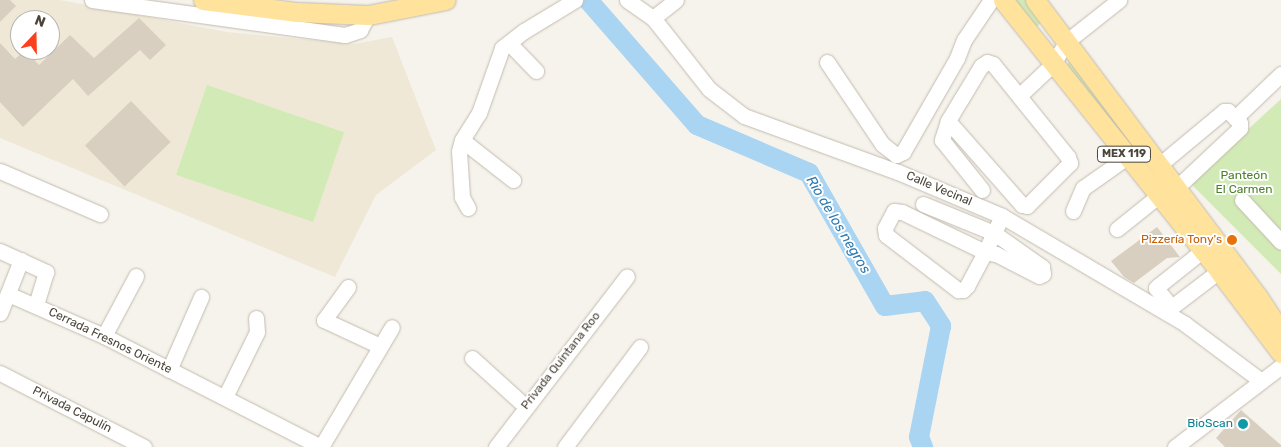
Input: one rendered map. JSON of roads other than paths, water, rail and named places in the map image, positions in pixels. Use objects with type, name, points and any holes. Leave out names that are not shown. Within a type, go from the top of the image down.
[{"type":"main road","points":[[203,0],[297,12],[368,15],[446,0]]},
{"type":"main road","points":[[295,0],[376,3],[395,0]]},
{"type":"main road","name":"MEX 119","points":[[1002,0],[1202,251],[1219,271],[1251,302]]},
{"type":"main road","name":"MEX 119","points":[[1035,0],[1176,189],[1251,302]]},
{"type":"main road","points":[[1251,302],[1281,317]]},
{"type":"main road","points":[[1251,302],[1281,332]]},
{"type":"main road","points":[[1251,302],[1257,337],[1281,363]]},
{"type":"street","points":[[92,0],[345,35],[360,30],[368,15]]},
{"type":"street","points":[[468,208],[462,197],[459,173],[462,140],[479,113],[494,65],[502,48],[524,31],[575,0]]},
{"type":"street","name":"Calle Vecinal","points":[[627,0],[653,18],[709,89],[744,116],[898,172],[1002,216],[1039,236],[1185,324],[1260,380]]},
{"type":"street","points":[[653,18],[676,0]]},
{"type":"street","points":[[827,62],[882,144],[896,154],[903,152],[957,58],[964,40],[991,0]]},
{"type":"street","points":[[1019,96],[1053,64],[1066,42],[1119,0]]},
{"type":"street","points":[[509,43],[536,72]]},
{"type":"street","points":[[948,121],[1022,204],[1027,206],[1070,163],[1068,157],[993,64],[987,62],[972,80],[948,121],[942,140],[982,190]]},
{"type":"street","points":[[1235,118],[1281,74]]},
{"type":"street","points":[[1158,166],[1226,110],[1240,124],[1240,128],[1176,189]]},
{"type":"street","points":[[1204,128],[1220,147]]},
{"type":"street","points":[[462,140],[513,180]]},
{"type":"street","points":[[1073,211],[1083,188],[1127,157]]},
{"type":"street","points":[[0,171],[100,214]]},
{"type":"street","points":[[1117,229],[1158,196]]},
{"type":"street","points":[[1242,200],[1281,242]]},
{"type":"street","points":[[923,204],[994,233],[1042,267],[1043,274],[1039,276],[996,254],[985,252],[902,212],[894,211],[885,228],[886,235],[890,240],[958,290],[963,290],[967,286],[985,252],[994,233],[1002,216]]},
{"type":"street","points":[[0,250],[46,272],[36,304]]},
{"type":"street","points":[[1202,251],[1156,288],[1170,305],[1173,306],[1219,271]]},
{"type":"street","points":[[0,313],[21,260]]},
{"type":"street","points":[[104,336],[136,276]]},
{"type":"street","name":"Privada Quintana Roo","points":[[496,447],[627,276]]},
{"type":"street","points":[[348,287],[324,320],[380,346]]},
{"type":"street","name":"Cerrada Fresnos Oriente","points":[[8,294],[36,304],[104,336],[321,447]]},
{"type":"street","points":[[169,370],[201,297]]},
{"type":"street","points":[[224,397],[258,332],[256,318]]},
{"type":"street","points":[[321,447],[392,327]]},
{"type":"street","points":[[565,447],[640,347]]},
{"type":"street","points":[[472,358],[526,407]]},
{"type":"street","points":[[1175,447],[1281,363]]},
{"type":"street","name":"Privada Capulín","points":[[0,373],[144,447]]},
{"type":"waterway","name":"Rio de los negros","points":[[588,0],[697,125],[809,173],[885,306],[925,301],[941,326],[919,437],[923,447]]},
{"type":"place","name":"Pizzería Tony's","points":[[1232,240]]},
{"type":"place","name":"BioScan","points":[[1243,424]]},
{"type":"park label","name":"Panteón El Carmen","points":[[1244,183]]}]
